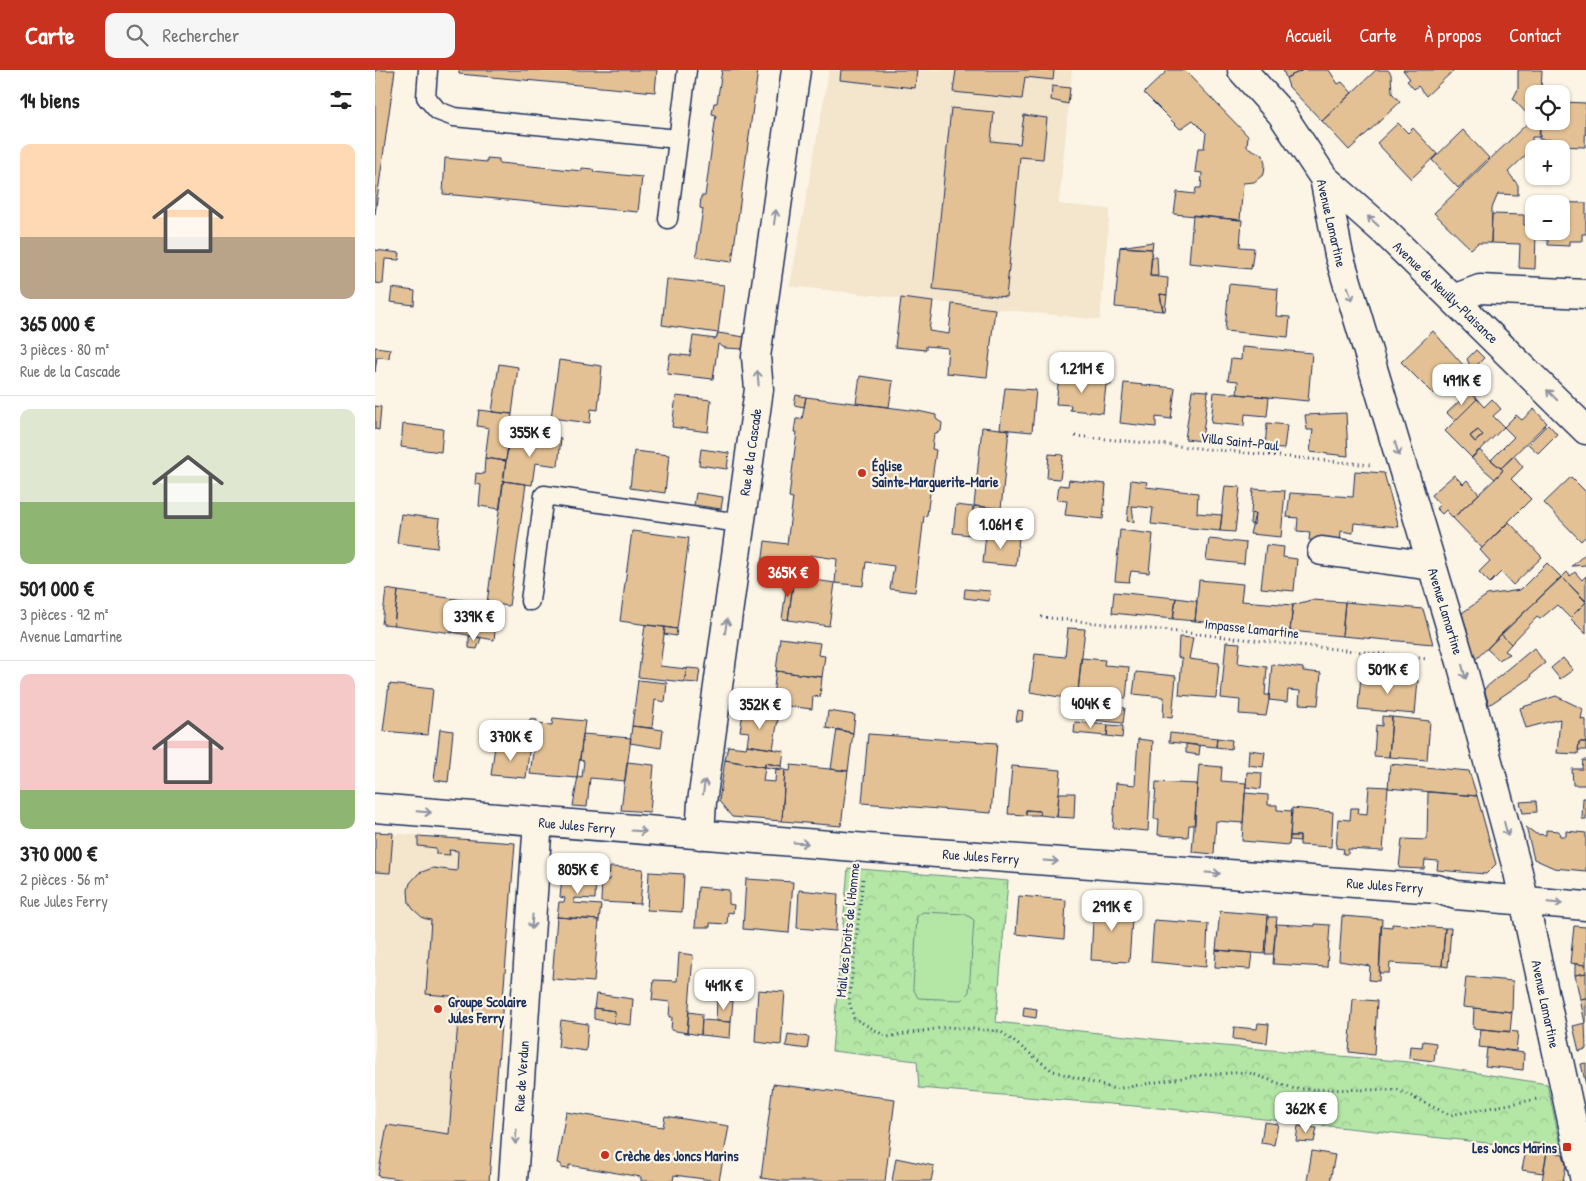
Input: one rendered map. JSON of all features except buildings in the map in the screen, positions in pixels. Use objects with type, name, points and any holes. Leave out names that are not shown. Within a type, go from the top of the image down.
[{"type":"street","name":"Rue de la Cascade","points":[[700,835],[702,802],[759,389],[756,357],[795,70]]},
{"type":"street","name":"Avenue Lamartine","points":[[1242,70],[1281,113],[1325,178],[1339,255],[1461,662],[1524,900],[1585,1181]]},
{"type":"street","name":"Avenue de Neuilly-Plaisance","points":[[1325,178],[1385,232],[1586,430]]},
{"type":"street","points":[[1453,299],[1480,289],[1586,294]]},
{"type":"street","points":[[1322,551],[1432,566]]},
{"type":"street","name":"Rue Jules Ferry","points":[[375,808],[867,848],[1437,889],[1456,895],[1586,906]]},
{"type":"street","name":"Rue de Verdun","points":[[513,1181],[538,821]]},
{"type":"lane","points":[[428,70],[426,97],[438,111],[454,117],[678,139]]},
{"type":"lane","points":[[668,219],[687,70]]},
{"type":"lane","points":[[530,601],[544,495],[740,523]]},
{"type":"path","name":"Villa Saint-Paul","points":[[1075,436],[1403,469]]},
{"type":"path","name":"Impasse Lamartine","points":[[1041,617],[1461,662]]},
{"type":"path","name":"Mail des Droits de l'Homme","points":[[867,848],[849,1001],[854,1018],[887,1037],[947,1027],[1000,1031],[1053,1071],[1115,1089],[1200,1075],[1247,1072],[1295,1089],[1398,1090],[1450,1115],[1565,1094]]},
{"type":"shaded area","points":[[829,70],[1072,70],[1059,204],[1110,209],[1100,320],[790,286]]},
{"type":"shaded area","name":"Groupe Scolaire Jules Ferry","points":[[375,832],[515,843],[489,1181],[412,1181],[375,1175]]},
{"type":"green space","points":[[848,868],[1008,881],[996,1022],[1201,1044],[1409,1062],[1547,1084],[1562,1151],[1170,1109],[919,1088],[917,1061],[832,1051]]},
{"type":"green space","points":[[923,912],[965,914],[974,920],[969,992],[961,1000],[918,998],[913,988],[917,916]]},
{"type":"place","name":"Église Sainte-Marguerite-Marie","points":[[862,473]]},
{"type":"place","name":"Groupe Scolaire Jules Ferry","points":[[438,1009]]},
{"type":"place","name":"Les Joncs Marins","points":[[1567,1147]]},
{"type":"place","name":"Crèche des Joncs Marins","points":[[605,1155]]}]
